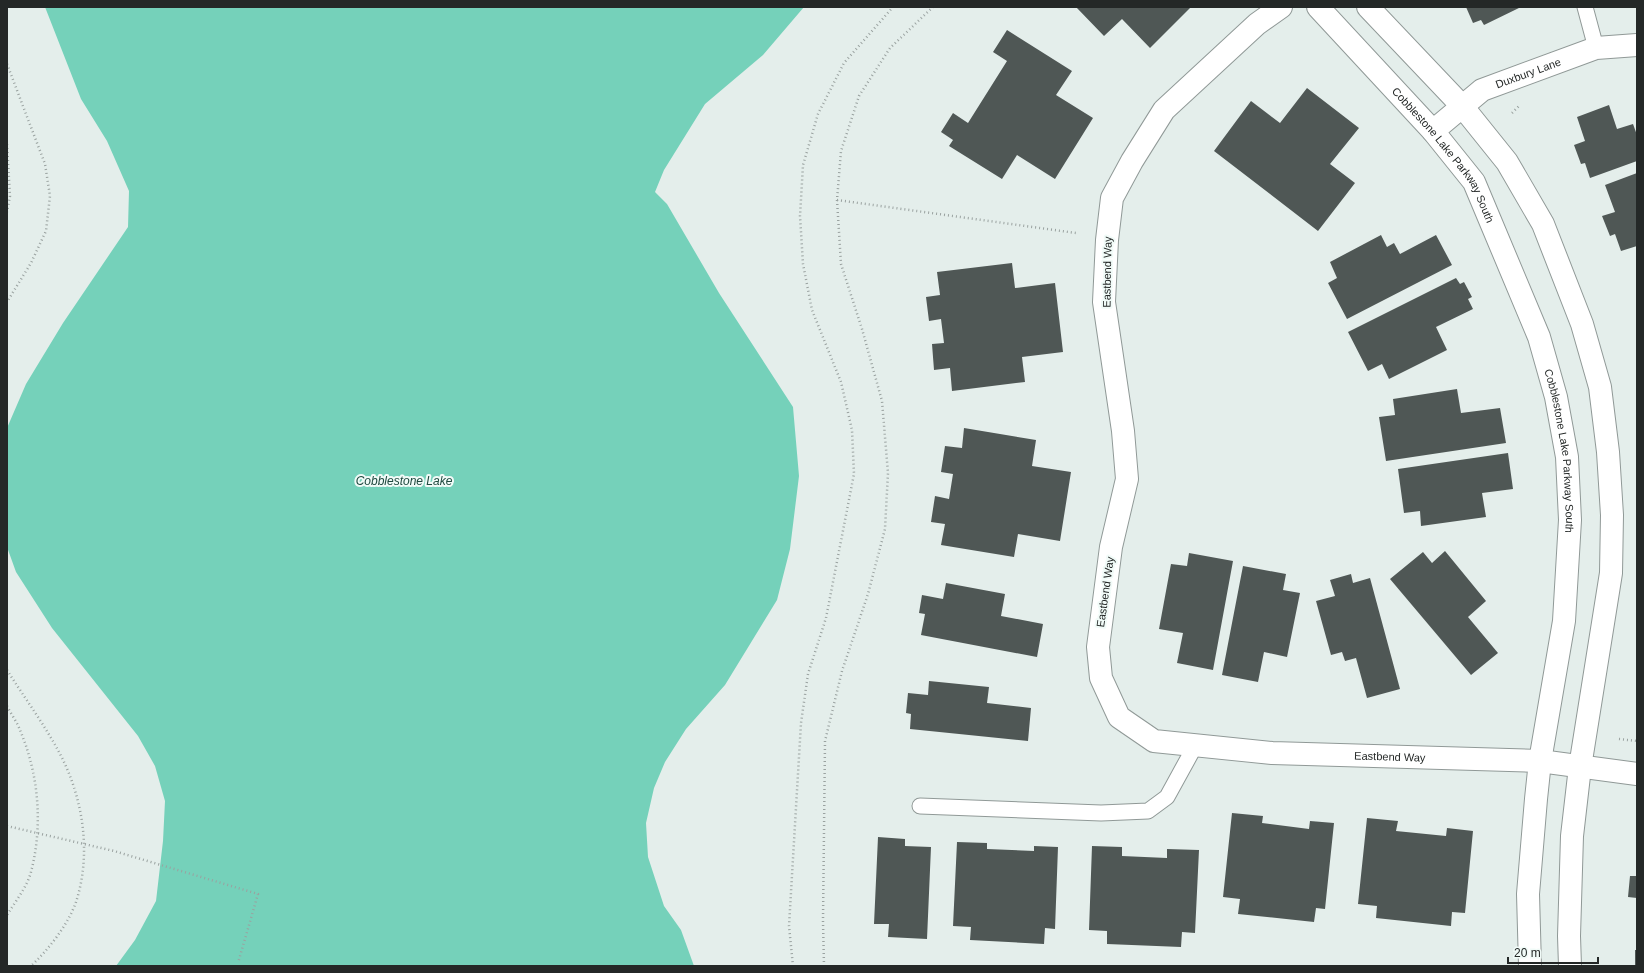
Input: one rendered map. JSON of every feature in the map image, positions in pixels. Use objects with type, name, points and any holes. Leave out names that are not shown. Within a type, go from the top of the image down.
[{"type":"street","name":"Eastbend Way","points":[[1281,7],[1257,24],[1164,110],[1132,160],[1112,198],[1107,240],[1104,302],[1123,431],[1127,479],[1111,547],[1098,647],[1101,678],[1119,717],[1154,742],[1272,753],[1540,761],[1637,774]]},
{"type":"street","name":"Cobblestone Lake Parkway South","points":[[1318,7],[1433,130],[1474,182],[1539,337],[1556,397],[1567,457],[1570,520],[1564,622],[1540,761],[1528,894],[1530,966]]},
{"type":"street","points":[[1368,7],[1462,106],[1507,162],[1543,224],[1582,324],[1600,387],[1608,452],[1612,507],[1611,573],[1580,767],[1572,836],[1569,936],[1570,966]]},
{"type":"street","name":"Duxbury Lane","points":[[1433,130],[1482,90],[1596,48],[1637,45]]},
{"type":"lane","points":[[1585,7],[1596,48]]},
{"type":"lane","points":[[920,806],[1101,813],[1148,810],[1167,797],[1195,746]]},
{"type":"path","points":[[793,966],[789,926],[801,723],[808,674],[826,618],[854,474],[852,430],[842,382],[812,310],[803,264],[800,216],[803,165],[818,114],[844,63],[893,7]]},
{"type":"path","points":[[824,966],[823,920],[826,741],[842,671],[868,594],[885,529],[888,473],[882,401],[862,329],[841,264],[837,200],[841,151],[859,96],[890,48],[933,7]]},
{"type":"path","points":[[7,64],[45,164],[50,196],[46,231],[31,264],[7,302]]},
{"type":"path","points":[[7,144],[10,196],[7,212]]},
{"type":"path","points":[[837,200],[1076,233]]},
{"type":"path","points":[[7,670],[59,752],[70,776],[82,814],[84,844],[82,872],[76,902],[59,935],[31,966]]},
{"type":"path","points":[[7,706],[20,730],[34,774],[38,808],[37,833],[30,873],[7,915]]},
{"type":"path","points":[[1619,739],[1637,741]]},
{"type":"path","points":[[7,826],[114,851],[258,894],[238,963]]},
{"type":"water","name":"Cobblestone Lake","points":[[45,7],[804,7],[763,55],[705,104],[664,170],[655,192],[667,204],[719,293],[793,407],[799,476],[790,549],[777,600],[725,685],[686,729],[665,762],[654,788],[646,823],[648,857],[664,906],[681,930],[694,966],[116,966],[135,940],[156,901],[163,841],[165,801],[155,766],[138,736],[52,628],[16,572],[7,547],[7,428],[26,384],[63,323],[128,227],[129,191],[107,141],[81,99]]},
{"type":"building","points":[[1076,7],[1191,7],[1150,48],[1122,19],[1104,36]]},
{"type":"building","points":[[1466,7],[1521,7],[1484,25],[1481,20],[1473,23]]},
{"type":"building","points":[[1007,30],[1072,71],[1056,95],[1093,118],[1055,179],[1017,155],[1002,179],[949,146],[953,140],[941,132],[953,113],[968,123],[1007,61],[993,52]]},
{"type":"building","points":[[1307,88],[1359,128],[1330,164],[1355,183],[1318,231],[1214,151],[1251,101],[1280,123]]},
{"type":"building","points":[[1609,105],[1617,129],[1633,124],[1637,135],[1637,161],[1590,178],[1585,163],[1581,164],[1574,145],[1585,141],[1577,117]]},
{"type":"building","points":[[1637,173],[1637,246],[1621,251],[1615,234],[1610,236],[1602,216],[1615,212],[1605,185]]},
{"type":"building","points":[[1381,235],[1387,247],[1394,243],[1400,254],[1436,235],[1452,265],[1347,319],[1328,283],[1337,278],[1330,262]]},
{"type":"building","points":[[1012,263],[1015,288],[1055,283],[1063,352],[1022,357],[1025,382],[952,391],[950,368],[934,370],[932,344],[944,343],[941,319],[929,321],[926,297],[940,295],[937,272]]},
{"type":"building","points":[[1456,278],[1460,284],[1464,282],[1472,297],[1468,299],[1473,309],[1436,327],[1447,350],[1389,379],[1382,364],[1368,371],[1348,332]]},
{"type":"building","points":[[1457,389],[1461,413],[1500,408],[1506,443],[1386,461],[1379,417],[1395,415],[1393,399]]},
{"type":"building","points":[[964,428],[1036,440],[1032,466],[1071,472],[1060,541],[1018,534],[1014,557],[941,545],[945,524],[931,522],[935,496],[949,499],[953,474],[941,472],[945,446],[962,448]]},
{"type":"building","points":[[1508,453],[1513,489],[1482,493],[1486,517],[1421,526],[1420,511],[1404,513],[1398,469]]},
{"type":"building","points":[[1445,551],[1486,601],[1468,617],[1498,653],[1471,675],[1390,579],[1423,552],[1432,563]]},
{"type":"building","points":[[1189,553],[1233,561],[1213,670],[1177,663],[1183,633],[1159,629],[1171,564],[1187,566]]},
{"type":"building","points":[[1243,566],[1286,574],[1283,590],[1300,593],[1287,657],[1264,652],[1258,682],[1222,675]]},
{"type":"building","points":[[1351,574],[1353,583],[1370,578],[1400,689],[1367,698],[1356,658],[1345,661],[1342,652],[1331,655],[1316,601],[1335,596],[1330,580]]},
{"type":"building","points":[[946,583],[1005,594],[1001,616],[1043,624],[1037,657],[921,635],[925,614],[919,613],[922,595],[943,599]]},
{"type":"building","points":[[929,681],[989,687],[987,703],[1031,708],[1028,741],[910,729],[911,714],[906,713],[908,693],[928,695]]},
{"type":"building","points":[[1232,813],[1263,816],[1262,823],[1309,829],[1310,821],[1334,823],[1325,909],[1316,908],[1314,922],[1238,914],[1240,899],[1223,897]]},
{"type":"building","points":[[1367,818],[1398,821],[1396,831],[1446,836],[1447,828],[1473,831],[1465,913],[1452,912],[1451,926],[1376,918],[1377,906],[1358,904]]},
{"type":"building","points":[[878,837],[905,839],[905,846],[931,847],[927,939],[888,937],[889,924],[874,924]]},
{"type":"building","points":[[957,842],[987,843],[987,849],[1034,851],[1034,846],[1058,847],[1055,929],[1045,928],[1044,944],[970,940],[971,927],[953,926]]},
{"type":"building","points":[[1092,846],[1122,847],[1122,856],[1167,858],[1167,849],[1199,850],[1195,933],[1182,932],[1181,947],[1107,944],[1107,931],[1089,930]]},
{"type":"building","points":[[1630,876],[1637,876],[1637,898],[1628,897]]},
{"type":"building","points":[[1635,950],[1637,950],[1637,966],[1635,966]]}]
